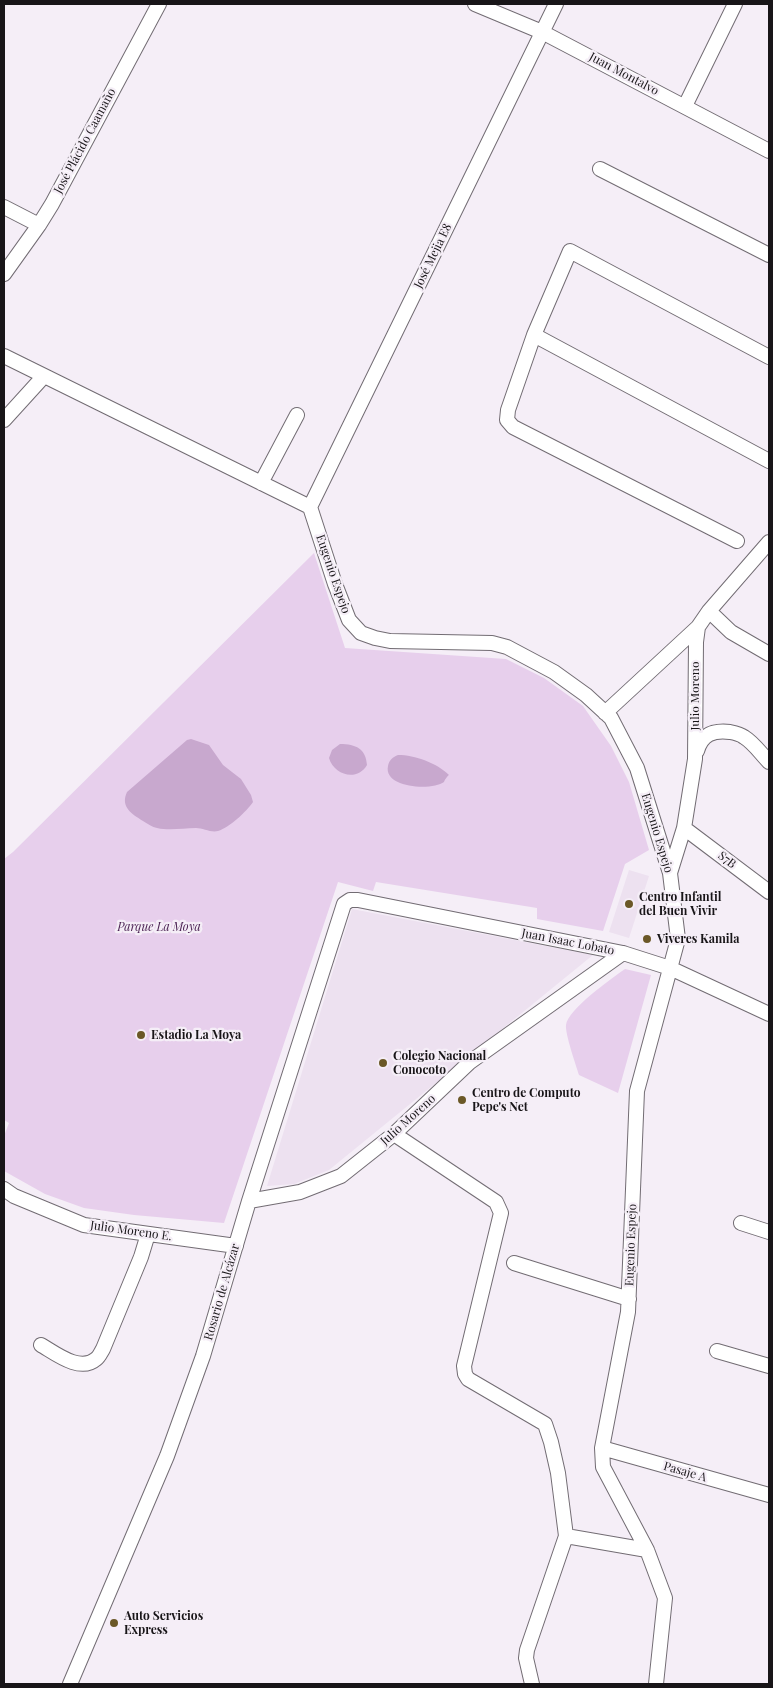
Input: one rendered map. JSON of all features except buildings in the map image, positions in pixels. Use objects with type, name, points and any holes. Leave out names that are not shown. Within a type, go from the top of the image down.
[{"type":"street","name":"José Plácido Caamaño","points":[[4,274],[39,225],[159,4]]},
{"type":"street","name":"Juan Montalvo","points":[[475,4],[542,32],[769,151]]},
{"type":"street","name":"José Mejia E8","points":[[310,508],[556,4]]},
{"type":"street","points":[[685,106],[735,4]]},
{"type":"street","points":[[600,169],[769,255]]},
{"type":"street","points":[[4,207],[39,225]]},
{"type":"street","points":[[738,541],[513,427],[508,420],[508,410],[534,335],[570,251],[769,357]]},
{"type":"street","points":[[534,335],[769,461]]},
{"type":"street","points":[[4,356],[310,508]]},
{"type":"street","points":[[4,420],[44,376]]},
{"type":"street","points":[[260,483],[297,415]]},
{"type":"street","name":"Eugenio Espejo","points":[[310,508],[349,620],[361,633],[390,641],[492,643],[507,647],[554,672],[586,695],[611,718],[637,768],[670,873],[678,939],[637,1091],[628,1312],[602,1448],[603,1467],[647,1550],[665,1598],[656,1684]]},
{"type":"street","points":[[605,713],[698,626],[769,542]]},
{"type":"street","points":[[709,611],[731,632],[769,654]]},
{"type":"street","name":"Julio Moreno","points":[[670,873],[684,828],[695,759],[696,642],[698,626]]},
{"type":"street","points":[[695,759],[700,742],[713,731],[735,733],[744,737],[769,762]]},
{"type":"street","name":"S7B","points":[[684,828],[769,892]]},
{"type":"street","name":"Rosario de Alcázar","points":[[70,1684],[167,1456],[204,1356],[249,1201],[344,904],[350,900],[358,900]]},
{"type":"street","name":"Juan Isaac Lobato","points":[[358,900],[624,953],[670,968],[769,1014]]},
{"type":"street","name":"Julio Moreno","points":[[249,1201],[300,1192],[341,1176],[394,1134],[470,1062],[624,953]]},
{"type":"street","points":[[394,1134],[496,1202],[500,1209],[501,1213],[464,1366],[468,1379],[545,1424],[558,1473],[566,1536],[527,1650],[526,1658],[532,1684]]},
{"type":"street","name":"Julio Moreno E.","points":[[4,1189],[14,1196],[84,1225],[236,1246]]},
{"type":"street","points":[[742,1223],[769,1232]]},
{"type":"street","points":[[40,1345],[75,1362],[86,1364],[96,1359],[103,1349],[141,1257],[148,1234]]},
{"type":"street","points":[[514,1264],[629,1299]]},
{"type":"street","points":[[717,1351],[769,1366]]},
{"type":"street","name":"Pasaje A","points":[[602,1448],[769,1495]]},
{"type":"street","points":[[566,1536],[647,1550]]},
{"type":"shaded area","points":[[191,739],[209,745],[223,765],[241,779],[253,802],[233,823],[218,831],[196,828],[155,828],[128,810],[125,802],[127,792],[187,740]]},
{"type":"shaded area","points":[[340,744],[355,746],[362,751],[367,765],[363,770],[352,775],[336,769],[329,758],[332,750]]},
{"type":"shaded area","points":[[398,755],[425,760],[449,775],[444,782],[438,785],[420,787],[400,783],[388,773],[389,762]]},
{"type":"shaded area","name":"Centro Infantil del Buen Vivir","points":[[629,870],[649,876],[629,938],[609,932]]},
{"type":"shaded area","name":"Colegio Nacional Conocoto","points":[[352,909],[593,955],[329,1170],[294,1184],[267,1186]]},
{"type":"green space","name":"Parque La Moya","points":[[314,553],[345,648],[506,659],[544,678],[583,706],[611,746],[629,782],[649,850],[625,864],[603,931],[537,919],[537,908],[376,882],[373,891],[338,882],[224,1223],[134,1215],[84,1208],[45,1194],[4,1171],[4,1136],[9,1123],[4,1120],[4,859]]},
{"type":"green space","points":[[625,969],[651,975],[618,1093],[579,1075],[566,1025],[574,1011],[582,1003]]},
{"type":"place","name":"Centro Infantil del Buen Vivir","points":[[629,904]]},
{"type":"place","name":"Viveres Kamila","points":[[647,939]]},
{"type":"place","name":"Estadio La Moya","points":[[141,1035]]},
{"type":"place","name":"Colegio Nacional Conocoto","points":[[383,1063]]},
{"type":"place","name":"Centro de Computo Pepe's Net","points":[[462,1100]]},
{"type":"place","name":"Auto Servicios Express","points":[[114,1623]]}]
